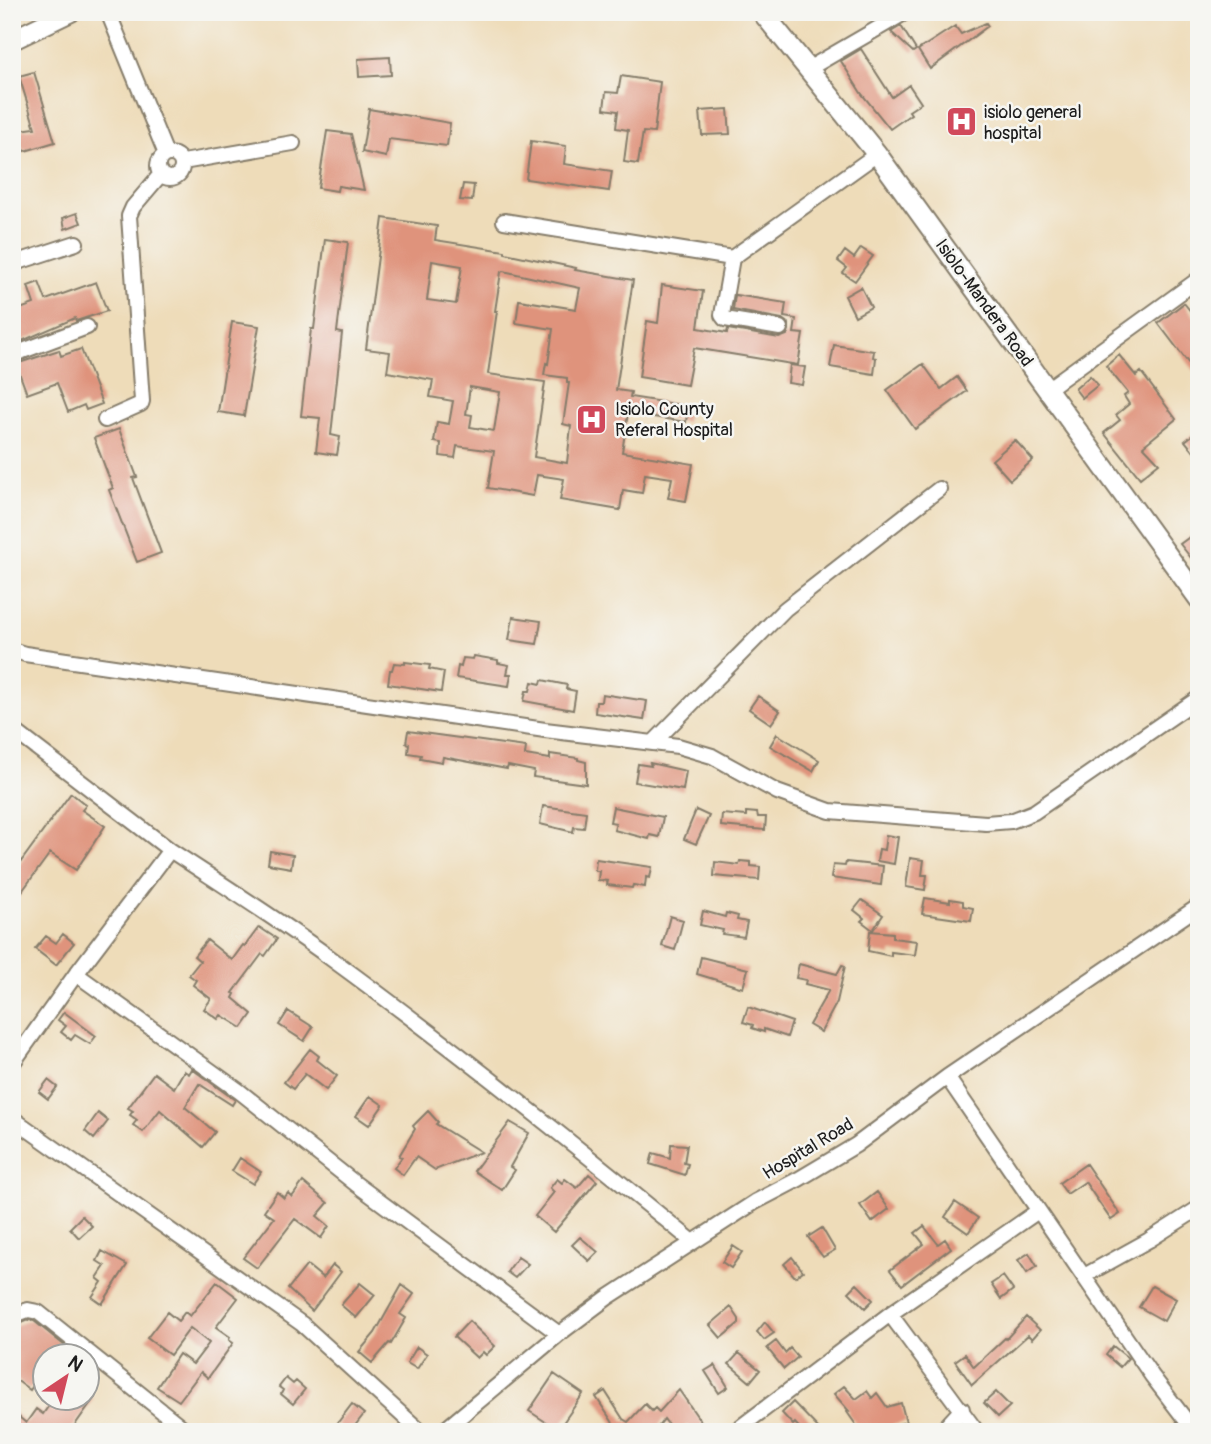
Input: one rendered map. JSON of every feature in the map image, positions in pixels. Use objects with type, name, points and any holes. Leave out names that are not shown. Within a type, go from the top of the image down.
[{"type":"highway","points":[[12,40],[70,12]]},
{"type":"highway","name":"Isiolo-Mandera Road","points":[[762,12],[877,154],[1199,599]]},
{"type":"street","points":[[108,12],[166,154]]},
{"type":"street","points":[[808,69],[906,12]]},
{"type":"street","points":[[183,162],[293,143]]},
{"type":"street","points":[[166,154],[176,155],[183,162],[179,176],[170,179],[161,174],[158,165],[159,160],[166,154]]},
{"type":"street","points":[[780,328],[725,319],[722,315],[732,258],[877,154]]},
{"type":"street","points":[[105,419],[141,404],[142,401],[129,216],[133,206],[161,174]]},
{"type":"street","points":[[504,220],[732,258]]},
{"type":"street","points":[[12,264],[76,243]]},
{"type":"street","points":[[1046,390],[1199,279]]},
{"type":"street","points":[[12,355],[87,327]]},
{"type":"street","points":[[653,743],[785,609],[939,489]]},
{"type":"street","points":[[12,650],[517,726],[678,746],[712,757],[776,792],[830,811],[986,823],[1011,821],[1034,812],[1199,698]]},
{"type":"street","points":[[12,729],[170,850],[326,955],[448,1046],[570,1140],[693,1242]]},
{"type":"street","points":[[12,1064],[170,850]]},
{"type":"street","name":"Hospital Road","points":[[442,1432],[559,1334],[607,1298],[755,1202],[856,1145],[947,1077],[1199,906]]},
{"type":"street","points":[[76,974],[239,1091],[386,1208],[559,1334]]},
{"type":"street","points":[[947,1077],[1152,1376],[1195,1432]]},
{"type":"street","points":[[12,1118],[302,1324],[421,1432]]},
{"type":"street","points":[[1084,1276],[1199,1208]]},
{"type":"street","points":[[734,1432],[890,1314],[1038,1212]]},
{"type":"street","points":[[12,1317],[28,1310],[38,1312],[188,1432]]},
{"type":"street","points":[[890,1314],[977,1432]]},
{"type":"street","points":[[941,1432],[962,1409]]},
{"type":"building","points":[[986,23],[988,26],[930,69],[918,50],[955,26],[961,34]]},
{"type":"building","points":[[901,26],[916,50],[913,52],[891,32]]},
{"type":"building","points":[[861,49],[892,97],[909,85],[921,103],[890,129],[861,93],[841,61]]},
{"type":"building","points":[[390,57],[391,75],[359,77],[358,59]]},
{"type":"building","points":[[34,72],[55,142],[25,151],[15,140],[15,133],[35,128],[19,76]]},
{"type":"building","points":[[621,76],[660,82],[654,133],[643,132],[638,164],[624,162],[628,130],[616,128],[618,111],[604,109],[606,92],[618,93]]},
{"type":"building","points":[[369,109],[450,123],[447,146],[389,139],[386,157],[362,152]]},
{"type":"building","points":[[728,109],[730,134],[702,135],[700,111]]},
{"type":"building","points":[[327,131],[351,134],[364,190],[338,186],[337,191],[318,188]]},
{"type":"building","points":[[531,141],[566,146],[564,164],[612,171],[609,191],[526,179]]},
{"type":"building","points":[[463,184],[474,185],[472,201],[460,200]]},
{"type":"building","points":[[77,213],[81,223],[65,229],[63,218]]},
{"type":"building","points":[[383,218],[437,226],[435,240],[505,251],[576,268],[575,270],[633,280],[616,390],[631,392],[630,397],[688,406],[686,422],[628,413],[622,452],[693,464],[686,501],[668,498],[672,478],[645,474],[642,493],[623,490],[620,510],[560,500],[564,479],[537,475],[533,496],[488,488],[494,451],[457,446],[455,458],[440,456],[441,443],[434,442],[437,422],[449,424],[453,401],[430,397],[433,380],[387,372],[390,352],[366,349]],"holes":[[[432,261],[462,266],[456,304],[427,300]],[[501,272],[580,288],[576,309],[519,300],[516,323],[553,329],[544,375],[567,378],[569,383],[563,424],[571,426],[567,463],[534,457],[545,382],[488,374]],[[470,387],[500,392],[494,431],[470,427],[472,415],[466,414]]]},
{"type":"building","points":[[325,239],[348,242],[337,332],[342,333],[331,435],[340,437],[337,455],[316,452],[320,418],[301,416]]},
{"type":"building","points":[[861,248],[873,256],[855,281],[843,273],[847,268],[838,261],[845,251],[854,258]]},
{"type":"building","points":[[39,282],[46,300],[96,282],[107,311],[76,321],[75,318],[15,344],[12,336],[12,312],[34,304],[28,286]]},
{"type":"building","points":[[662,285],[703,291],[698,328],[727,333],[728,329],[779,338],[787,335],[789,330],[789,324],[782,319],[733,310],[735,295],[786,303],[784,317],[796,319],[794,333],[803,334],[798,365],[694,348],[687,385],[639,377],[647,321],[658,323]]},
{"type":"building","points":[[861,287],[871,307],[855,316],[845,296]]},
{"type":"building","points":[[1184,303],[1199,322],[1199,377],[1158,323]]},
{"type":"building","points":[[232,322],[259,326],[244,416],[218,412]]},
{"type":"building","points":[[834,345],[874,351],[874,374],[830,367]]},
{"type":"building","points":[[81,349],[102,404],[86,410],[84,405],[68,412],[57,383],[27,394],[16,364],[59,350],[61,356]]},
{"type":"building","points":[[1119,355],[1136,376],[1141,372],[1176,419],[1143,446],[1159,463],[1140,478],[1104,433],[1120,420],[1116,415],[1129,404],[1124,396],[1128,393],[1106,366]]},
{"type":"building","points":[[923,364],[941,389],[957,377],[967,391],[915,429],[887,390]]},
{"type":"building","points":[[790,365],[805,367],[802,385],[788,383]]},
{"type":"building","points":[[1090,376],[1098,385],[1082,398],[1075,389]]},
{"type":"building","points":[[119,429],[137,477],[133,478],[161,553],[137,562],[109,490],[113,488],[94,438]]},
{"type":"building","points":[[1199,430],[1199,458],[1185,441]]},
{"type":"building","points":[[1015,440],[1033,460],[1010,480],[992,460]]},
{"type":"building","points":[[1199,530],[1199,568],[1180,544]]},
{"type":"building","points":[[513,617],[541,621],[537,644],[509,640]]},
{"type":"building","points":[[474,656],[498,660],[498,663],[509,665],[509,686],[456,678],[463,658],[473,659]]},
{"type":"building","points":[[394,663],[430,665],[429,669],[444,672],[441,692],[388,684]]},
{"type":"building","points":[[542,680],[567,685],[566,689],[576,691],[573,710],[524,701],[532,682],[541,684]]},
{"type":"building","points":[[602,694],[647,701],[644,720],[595,713],[596,702],[601,702]]},
{"type":"building","points":[[758,696],[780,711],[771,724],[749,709]]},
{"type":"building","points":[[408,731],[526,747],[525,755],[550,759],[550,754],[578,758],[586,762],[586,784],[533,777],[534,771],[508,766],[507,769],[443,757],[442,762],[420,758],[421,755],[408,753]]},
{"type":"building","points":[[777,734],[819,760],[813,771],[770,746]]},
{"type":"building","points":[[650,763],[686,771],[683,790],[635,782],[638,764],[651,766]]},
{"type":"building","points":[[71,793],[86,805],[82,810],[105,826],[76,870],[50,853],[12,905],[12,874]]},
{"type":"building","points":[[543,806],[586,812],[584,828],[574,827],[573,832],[540,824]]},
{"type":"building","points":[[613,807],[663,817],[659,837],[650,835],[649,839],[614,830],[616,823],[610,822]]},
{"type":"building","points":[[696,810],[709,816],[696,844],[684,839]]},
{"type":"building","points":[[746,812],[766,817],[765,830],[721,826],[722,814],[746,816]]},
{"type":"building","points":[[886,835],[898,837],[894,864],[877,861],[879,849],[884,850]]},
{"type":"building","points":[[270,851],[293,855],[291,868],[268,864]]},
{"type":"building","points":[[910,858],[924,860],[922,875],[927,875],[925,890],[906,887]]},
{"type":"building","points":[[596,859],[652,867],[650,878],[646,877],[645,887],[607,885],[608,881],[598,880],[599,871],[595,871]]},
{"type":"building","points":[[740,861],[751,862],[751,866],[760,867],[759,880],[714,876],[715,862],[739,865]]},
{"type":"building","points":[[846,862],[883,866],[881,885],[831,878],[833,865],[845,866]]},
{"type":"building","points":[[925,898],[963,901],[963,906],[973,908],[971,921],[922,914]]},
{"type":"building","points":[[862,900],[883,915],[873,930],[861,921],[864,918],[854,910]]},
{"type":"building","points":[[703,911],[725,917],[726,913],[738,916],[737,920],[747,922],[744,937],[722,934],[723,930],[700,925]]},
{"type":"building","points":[[670,916],[683,920],[675,950],[662,946]]},
{"type":"building","points":[[259,927],[277,939],[265,956],[262,954],[233,993],[233,998],[252,1014],[242,1028],[221,1015],[218,1019],[204,1009],[211,999],[193,985],[196,980],[189,975],[200,961],[194,956],[207,940],[232,960]]},
{"type":"building","points":[[870,931],[893,933],[893,938],[917,941],[915,955],[891,952],[891,956],[868,951]]},
{"type":"building","points":[[63,934],[74,943],[56,965],[35,949],[46,936],[56,943]]},
{"type":"building","points":[[701,957],[748,969],[743,988],[697,974]]},
{"type":"building","points":[[799,964],[837,974],[842,965],[845,966],[837,1002],[821,1032],[809,1025],[829,990],[805,984],[806,980],[796,978]]},
{"type":"building","points":[[748,1007],[792,1022],[787,1037],[752,1028],[753,1025],[743,1022]]},
{"type":"building","points":[[288,1011],[313,1027],[304,1041],[279,1025]]},
{"type":"building","points":[[64,1012],[96,1036],[90,1044],[75,1035],[71,1040],[61,1032],[66,1026],[58,1020]]},
{"type":"building","points":[[310,1049],[319,1056],[317,1060],[337,1076],[326,1090],[305,1074],[293,1089],[284,1082]]},
{"type":"building","points":[[192,1069],[235,1100],[232,1105],[199,1084],[185,1107],[215,1132],[203,1147],[160,1110],[143,1132],[133,1125],[137,1120],[130,1115],[133,1111],[128,1108],[154,1073],[174,1088],[184,1071],[189,1074]]},
{"type":"building","points":[[48,1080],[57,1087],[48,1099],[39,1092]]},
{"type":"building","points":[[370,1096],[383,1105],[369,1125],[356,1116]]},
{"type":"building","points":[[428,1111],[438,1122],[436,1124],[481,1152],[435,1170],[416,1157],[403,1175],[394,1168],[415,1129],[413,1126]]},
{"type":"building","points":[[98,1113],[108,1121],[94,1139],[85,1131]]},
{"type":"building","points":[[510,1122],[529,1133],[510,1167],[515,1170],[502,1190],[474,1171]]},
{"type":"building","points":[[671,1144],[687,1145],[684,1163],[688,1164],[685,1175],[650,1164],[653,1153],[670,1158]]},
{"type":"building","points":[[240,1158],[261,1172],[253,1184],[232,1171]]},
{"type":"building","points":[[1086,1164],[1120,1214],[1111,1220],[1085,1182],[1067,1194],[1059,1183]]},
{"type":"building","points":[[589,1174],[597,1181],[554,1232],[535,1216],[554,1192],[550,1188],[557,1179],[562,1183],[565,1179],[577,1188]]},
{"type":"building","points":[[303,1182],[328,1203],[317,1216],[329,1226],[321,1238],[295,1219],[257,1268],[243,1258],[274,1218],[264,1211],[277,1192],[284,1198],[288,1193],[292,1197]]},
{"type":"building","points":[[877,1192],[889,1209],[872,1222],[860,1205]]},
{"type":"building","points":[[955,1202],[978,1218],[968,1233],[945,1217]]},
{"type":"building","points":[[82,1216],[92,1226],[79,1238],[70,1228]]},
{"type":"building","points":[[924,1226],[938,1244],[945,1239],[951,1248],[902,1285],[890,1270],[924,1244],[915,1233]]},
{"type":"building","points":[[822,1228],[835,1250],[823,1257],[808,1237]]},
{"type":"building","points":[[580,1237],[598,1252],[589,1261],[572,1245]]},
{"type":"building","points":[[733,1246],[742,1252],[731,1268],[722,1262]]},
{"type":"building","points":[[102,1251],[127,1265],[102,1304],[92,1297],[102,1282],[97,1278],[105,1266],[97,1261]]},
{"type":"building","points":[[1029,1253],[1037,1266],[1027,1273],[1018,1260]]},
{"type":"building","points":[[518,1257],[528,1264],[515,1278],[507,1272]]},
{"type":"building","points":[[792,1257],[803,1271],[795,1277],[784,1264]]},
{"type":"building","points":[[307,1265],[323,1278],[333,1265],[341,1272],[312,1311],[288,1289]]},
{"type":"building","points":[[1003,1276],[1013,1290],[1001,1299],[991,1284]]},
{"type":"building","points":[[217,1282],[238,1298],[216,1327],[230,1337],[229,1340],[233,1343],[208,1378],[201,1372],[179,1401],[157,1387],[179,1354],[193,1364],[209,1343],[190,1328],[170,1355],[147,1338],[167,1312],[178,1321],[185,1312],[190,1316]]},
{"type":"building","points":[[360,1283],[375,1295],[356,1318],[341,1305]]},
{"type":"building","points":[[857,1284],[873,1300],[865,1308],[849,1292]]},
{"type":"building","points":[[402,1285],[414,1294],[400,1314],[406,1318],[391,1344],[389,1343],[372,1363],[359,1352],[375,1333]]},
{"type":"building","points":[[1152,1286],[1176,1299],[1164,1321],[1139,1307]]},
{"type":"building","points":[[731,1307],[739,1323],[721,1338],[710,1325]]},
{"type":"building","points":[[1026,1317],[1040,1330],[1032,1339],[1028,1335],[972,1385],[955,1361],[965,1354],[974,1367]]},
{"type":"building","points":[[29,1320],[34,1321],[60,1342],[32,1342],[30,1390],[12,1377],[12,1330]]},
{"type":"building","points":[[469,1321],[495,1346],[486,1355],[483,1352],[477,1358],[454,1337]]},
{"type":"building","points":[[765,1322],[774,1333],[764,1340],[757,1332]]},
{"type":"building","points":[[776,1341],[785,1353],[790,1348],[798,1357],[784,1369],[767,1348]]},
{"type":"building","points":[[1113,1346],[1128,1358],[1120,1367],[1106,1355]]},
{"type":"building","points":[[417,1347],[427,1354],[417,1369],[407,1363]]},
{"type":"building","points":[[739,1353],[760,1370],[750,1382],[729,1364]]},
{"type":"building","points":[[715,1365],[728,1387],[719,1393],[705,1371]]},
{"type":"building","points":[[554,1374],[583,1394],[558,1430],[529,1411]]},
{"type":"building","points":[[286,1378],[293,1384],[296,1381],[305,1389],[293,1404],[281,1394],[283,1390],[279,1387]]},
{"type":"building","points":[[844,1386],[856,1399],[867,1391],[872,1398],[877,1393],[887,1407],[901,1403],[906,1422],[886,1427],[882,1432],[861,1432],[847,1412],[849,1411],[834,1394]]},
{"type":"building","points":[[679,1390],[708,1432],[693,1432],[688,1425],[680,1432],[674,1432],[664,1419],[654,1432],[619,1432],[596,1397],[605,1391],[623,1419],[628,1422],[645,1404],[652,1411],[655,1408],[659,1412]]},
{"type":"building","points":[[996,1392],[1010,1406],[998,1417],[984,1403]]},
{"type":"building","points":[[793,1402],[822,1432],[803,1432],[795,1423],[793,1425],[782,1413]]},
{"type":"building","points":[[352,1404],[364,1414],[350,1432],[345,1432],[336,1425]]},
{"type":"building","points":[[12,1411],[26,1423],[34,1412],[84,1412],[70,1432],[12,1432]]},
{"type":"place","name":"isiolo general hospital","points":[[961,122]]},
{"type":"place","name":"Isiolo County Referal Hospital","points":[[592,419]]}]
